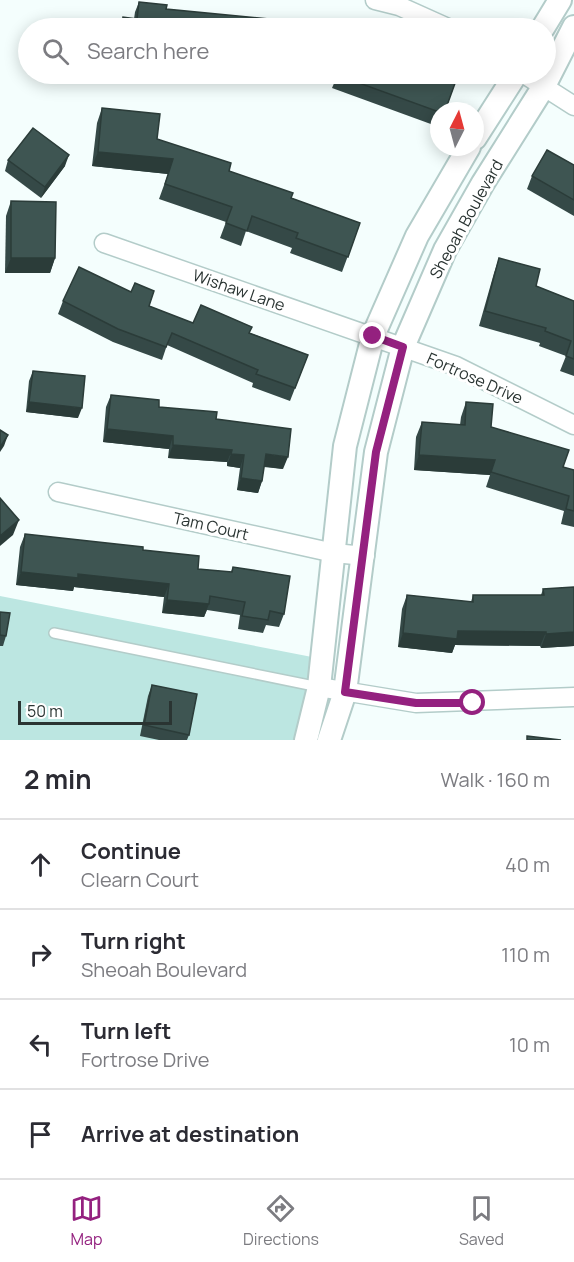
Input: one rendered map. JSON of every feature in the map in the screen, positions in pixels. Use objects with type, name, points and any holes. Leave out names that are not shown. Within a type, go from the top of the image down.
[{"type":"street","points":[[375,0],[400,3],[429,18]]},
{"type":"street","points":[[549,18],[560,0]]},
{"type":"street","name":"Sheoah Boulevard","points":[[556,62],[574,27]]},
{"type":"street","name":"Sheoah Boulevard","points":[[484,124],[510,84]]},
{"type":"street","points":[[541,84],[574,106]]},
{"type":"street","name":"Sheoah Boulevard","points":[[329,740],[345,692],[365,556],[376,452],[403,347],[445,250],[483,183],[544,86]]},
{"type":"street","name":"Sheoah Boulevard","points":[[306,740],[319,687],[345,446],[373,336],[417,236],[464,156]]},
{"type":"street","name":"Wishaw Lane","points":[[104,243],[373,336]]},
{"type":"street","name":"Fortrose Drive","points":[[373,336],[465,370],[574,425]]},
{"type":"street","name":"Tam Court","points":[[58,492],[334,553],[365,556]]},
{"type":"street","points":[[319,687],[416,703],[473,703],[574,696]]},
{"type":"lane","points":[[54,633],[319,687]]},
{"type":"shaded area","points":[[0,596],[312,657],[309,685],[295,740],[0,740]]},
{"type":"building","points":[[139,2],[167,5],[166,9],[259,18],[137,18]]},
{"type":"building","points":[[362,84],[455,84],[448,102],[430,102],[430,109]]},
{"type":"building","points":[[102,108],[160,114],[157,139],[231,163],[229,171],[293,193],[291,198],[360,223],[348,257],[296,238],[298,233],[252,216],[247,231],[226,223],[232,207],[165,184],[173,159],[98,152]]},
{"type":"building","points":[[33,128],[69,155],[45,187],[8,160]]},
{"type":"building","points":[[547,150],[574,165],[574,200],[532,176]]},
{"type":"building","points":[[11,201],[56,202],[55,258],[11,258]]},
{"type":"building","points":[[499,258],[540,269],[536,286],[574,301],[574,359],[566,356],[571,341],[545,331],[546,328],[485,311]]},
{"type":"building","points":[[79,267],[131,292],[135,283],[154,291],[149,306],[193,323],[201,305],[252,327],[249,333],[308,355],[295,388],[256,374],[258,370],[172,333],[166,347],[118,329],[63,301]]},
{"type":"building","points":[[33,371],[85,376],[82,408],[29,402]]},
{"type":"building","points":[[111,395],[159,400],[159,407],[217,412],[216,419],[291,429],[288,457],[266,454],[262,481],[241,478],[244,455],[231,454],[232,450],[173,445],[173,436],[107,429]]},
{"type":"building","points":[[466,402],[493,404],[491,427],[569,450],[563,467],[574,470],[574,511],[566,509],[569,496],[491,472],[495,460],[419,455],[422,422],[465,425]]},
{"type":"building","points":[[0,430],[8,435],[0,447]]},
{"type":"building","points":[[0,498],[19,520],[0,536]]},
{"type":"building","points":[[25,534],[143,547],[143,550],[199,556],[198,569],[232,572],[233,567],[290,576],[284,614],[270,611],[268,620],[242,616],[245,602],[210,596],[209,604],[167,600],[169,584],[78,574],[78,578],[21,572]]},
{"type":"building","points":[[574,587],[574,632],[546,634],[546,632],[458,631],[457,639],[403,633],[407,595],[473,602],[473,595],[544,595],[543,589]]},
{"type":"building","points":[[0,612],[10,613],[6,636],[0,635]]},
{"type":"building","points":[[152,685],[197,694],[189,735],[144,725]]},
{"type":"building","points":[[527,736],[561,740],[527,740]]},
{"type":"route","points":[[373,336],[403,347],[376,452],[365,556],[345,692],[416,703],[473,703]]}]
